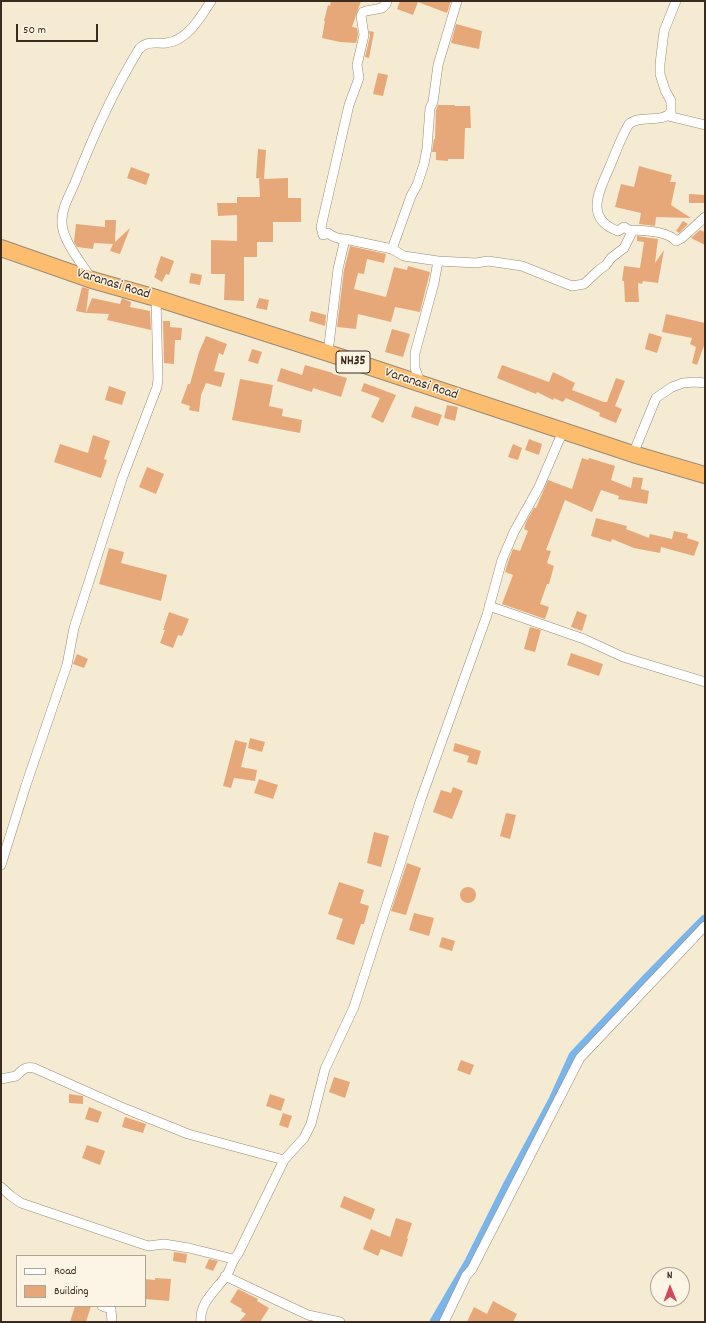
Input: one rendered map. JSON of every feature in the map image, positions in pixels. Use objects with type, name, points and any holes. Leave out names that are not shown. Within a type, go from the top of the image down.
[{"type":"highway","name":"Varanasi Road","points":[[1,248],[92,280],[156,298],[633,454],[705,475]]},
{"type":"street","points":[[92,280],[65,236],[62,223],[64,210],[83,162],[111,99],[140,49],[150,42],[167,43],[175,40],[191,29],[211,1]]},
{"type":"street","points":[[387,1],[382,8],[366,10],[363,12],[364,34],[357,66],[359,78],[349,105],[321,227],[323,234],[328,233],[333,237],[392,249],[404,256],[438,261],[476,263],[488,261],[528,267],[572,286],[584,284],[606,265],[611,258],[624,248],[633,230]]},
{"type":"street","points":[[392,249],[424,164],[427,148],[427,130],[430,108],[433,102],[438,65],[457,1]]},
{"type":"street","points":[[668,116],[672,108],[671,101],[660,74],[660,64],[664,31],[676,1]]},
{"type":"street","points":[[705,126],[668,116],[638,119],[629,124],[596,199],[598,213],[606,225],[618,231],[624,227],[630,231],[633,230],[666,235],[676,240],[682,238],[705,217]]},
{"type":"street","points":[[328,353],[338,269],[345,239]]},
{"type":"street","points":[[421,385],[414,368],[415,353],[432,290],[438,261]]},
{"type":"street","points":[[1,865],[65,670],[74,628],[122,480],[157,387],[156,298]]},
{"type":"street","points":[[633,454],[656,398],[672,387],[683,383],[705,383]]},
{"type":"street","points":[[201,1322],[201,1313],[204,1306],[209,1297],[230,1270],[233,1259],[238,1254],[284,1160],[304,1138],[311,1124],[325,1069],[354,1007],[421,798],[487,615],[502,560],[508,545],[539,486],[563,431]]},
{"type":"street","points":[[489,606],[584,639],[623,657],[705,682]]},
{"type":"street","points":[[444,1322],[466,1276],[472,1269],[580,1058],[705,926]]},
{"type":"street","points":[[1,1079],[16,1076],[23,1068],[28,1066],[126,1109],[188,1134],[284,1160]]},
{"type":"street","points":[[1,1187],[21,1203],[148,1246],[164,1244],[189,1248],[233,1259]]},
{"type":"street","points":[[225,1276],[308,1315],[340,1322]]},
{"type":"street","points":[[106,1307],[111,1308],[112,1322]]},
{"type":"building","points":[[331,1],[361,1],[352,27],[357,28],[358,35],[356,43],[340,42],[322,38],[324,21],[328,5],[330,6]]},
{"type":"building","points":[[400,1],[451,1],[447,13],[418,2],[413,15],[397,9]]},
{"type":"building","points":[[456,24],[482,31],[479,49],[451,43]]},
{"type":"building","points":[[369,31],[374,32],[369,58],[365,57],[370,36]]},
{"type":"building","points":[[378,73],[388,75],[383,96],[373,94]]},
{"type":"building","points":[[438,105],[470,106],[471,128],[465,128],[464,159],[448,159],[448,161],[436,160],[436,152],[432,152],[435,139],[436,110]]},
{"type":"building","points":[[258,149],[266,150],[264,179],[288,178],[288,198],[301,198],[301,222],[273,222],[273,242],[257,242],[257,257],[244,257],[244,301],[224,300],[225,274],[211,274],[211,240],[237,241],[237,215],[218,216],[217,203],[237,203],[237,197],[260,197],[259,179],[262,179],[256,178]]},
{"type":"building","points":[[639,166],[672,175],[670,182],[676,182],[671,205],[691,218],[656,217],[655,226],[639,224],[641,213],[615,207],[621,184],[634,187]]},
{"type":"building","points":[[131,167],[150,174],[146,185],[127,178]]},
{"type":"building","points":[[689,194],[705,195],[705,203],[689,203]]},
{"type":"building","points":[[105,220],[116,220],[115,242],[130,228],[120,254],[110,251],[113,244],[94,243],[93,249],[77,247],[74,242],[76,224],[105,227]]},
{"type":"building","points":[[683,221],[688,224],[679,233],[676,231]]},
{"type":"building","points":[[700,230],[705,232],[705,245],[691,238]]},
{"type":"building","points":[[637,236],[658,239],[655,263],[664,250],[658,283],[643,281],[642,284],[638,283],[639,302],[625,302],[624,281],[622,281],[624,266],[640,268],[644,242],[637,241]]},
{"type":"building","points":[[350,246],[386,254],[384,263],[367,259],[364,274],[358,273],[354,289],[386,297],[394,267],[407,270],[408,266],[430,272],[420,312],[395,307],[391,322],[358,314],[356,329],[337,327],[344,270]]},
{"type":"building","points":[[161,256],[174,261],[169,275],[166,274],[162,282],[154,277]]},
{"type":"building","points":[[191,273],[202,275],[200,285],[189,283]]},
{"type":"building","points":[[82,287],[89,289],[86,313],[76,311]]},
{"type":"building","points":[[92,298],[120,304],[122,298],[131,302],[130,307],[150,311],[151,330],[107,320],[109,314],[86,313]]},
{"type":"building","points":[[259,298],[269,300],[267,310],[256,308]]},
{"type":"building","points":[[311,311],[326,315],[325,326],[309,321]]},
{"type":"building","points":[[666,314],[705,323],[705,343],[697,365],[692,363],[696,347],[690,344],[692,338],[662,332]]},
{"type":"building","points":[[163,321],[170,321],[170,327],[182,328],[181,340],[175,340],[174,364],[164,363]]},
{"type":"building","points":[[392,329],[410,334],[403,357],[385,352]]},
{"type":"building","points":[[649,333],[662,337],[657,353],[645,349]]},
{"type":"building","points":[[206,336],[227,344],[223,355],[219,353],[214,371],[225,373],[221,387],[206,383],[201,395],[199,412],[189,410],[190,406],[181,403],[188,384],[190,384],[199,352]]},
{"type":"building","points":[[252,349],[262,352],[258,364],[248,361]]},
{"type":"building","points":[[305,365],[347,378],[341,397],[313,388],[312,392],[277,381],[281,368],[302,375]]},
{"type":"building","points":[[502,365],[549,382],[553,372],[575,383],[572,390],[604,402],[607,402],[616,378],[625,381],[615,406],[622,409],[616,423],[599,416],[600,413],[566,398],[563,402],[554,398],[553,400],[537,392],[536,394],[497,378]]},
{"type":"building","points":[[240,379],[273,385],[269,406],[283,409],[282,416],[302,420],[300,433],[232,420]]},
{"type":"building","points":[[364,383],[396,395],[383,423],[371,417],[380,398],[361,391]]},
{"type":"building","points":[[109,386],[126,392],[122,405],[105,400]]},
{"type":"building","points":[[447,405],[458,407],[455,421],[444,418]]},
{"type":"building","points":[[415,406],[442,415],[438,426],[411,417]]},
{"type":"building","points":[[93,435],[110,441],[104,459],[107,460],[101,478],[54,462],[60,444],[88,453]]},
{"type":"building","points":[[529,439],[542,444],[539,455],[525,450]]},
{"type":"building","points":[[513,444],[522,448],[518,460],[508,457]]},
{"type":"building","points":[[582,458],[588,460],[589,458],[615,466],[611,480],[631,488],[633,477],[643,478],[641,489],[649,491],[647,504],[618,499],[619,496],[601,490],[592,512],[565,500],[546,550],[551,551],[547,563],[554,566],[549,584],[547,584],[540,604],[549,607],[545,619],[502,604],[513,575],[505,572],[508,562],[513,549],[520,551],[528,531],[524,529],[526,522],[534,508],[536,508],[548,480],[572,489]]},
{"type":"building","points":[[147,467],[164,474],[156,494],[139,487]]},
{"type":"building","points":[[596,518],[627,526],[626,529],[649,538],[650,534],[672,539],[674,531],[688,534],[687,538],[699,542],[694,556],[661,547],[660,553],[634,548],[612,539],[611,542],[591,536]]},
{"type":"building","points":[[109,548],[124,552],[121,563],[167,575],[161,601],[99,584]]},
{"type":"building","points":[[577,611],[587,615],[582,631],[571,627]]},
{"type":"building","points":[[169,612],[189,619],[182,636],[178,635],[173,648],[160,643]]},
{"type":"building","points":[[530,627],[541,630],[535,652],[524,649]]},
{"type":"building","points":[[571,653],[603,664],[599,676],[567,665]]},
{"type":"building","points":[[77,654],[88,659],[84,668],[73,664]]},
{"type":"building","points":[[250,738],[265,742],[262,752],[248,748]]},
{"type":"building","points":[[235,740],[247,743],[241,767],[257,770],[255,781],[234,778],[231,788],[223,786]]},
{"type":"building","points":[[455,743],[481,751],[477,765],[467,762],[469,756],[453,751]]},
{"type":"building","points":[[259,779],[278,785],[273,799],[254,793]]},
{"type":"building","points":[[453,787],[463,791],[452,819],[433,812],[441,790],[451,793]]},
{"type":"building","points":[[506,813],[516,815],[510,839],[500,836]]},
{"type":"building","points":[[374,832],[389,836],[381,867],[367,863]]},
{"type":"building","points":[[407,863],[421,868],[406,915],[391,911]]},
{"type":"building","points":[[339,882],[364,890],[360,903],[369,906],[364,924],[361,924],[354,945],[336,939],[343,919],[328,914]]},
{"type":"building","points":[[465,887],[471,887],[476,892],[474,901],[471,903],[465,903],[460,898],[460,892]]},
{"type":"building","points":[[414,913],[434,918],[429,936],[409,930]]},
{"type":"building","points":[[442,937],[455,941],[452,951],[439,947]]},
{"type":"building","points":[[461,1060],[474,1065],[470,1075],[457,1070]]},
{"type":"building","points":[[334,1077],[350,1082],[345,1098],[329,1092]]},
{"type":"building","points":[[69,1094],[83,1096],[83,1104],[69,1103]]},
{"type":"building","points":[[270,1094],[285,1099],[281,1111],[266,1106]]},
{"type":"building","points":[[89,1107],[102,1112],[98,1123],[85,1119]]},
{"type":"building","points":[[283,1113],[292,1116],[288,1128],[279,1125]]},
{"type":"building","points":[[125,1117],[146,1124],[143,1133],[122,1127]]},
{"type":"building","points":[[87,1145],[105,1151],[100,1165],[82,1158]]},
{"type":"building","points":[[344,1196],[375,1209],[371,1220],[340,1207]]},
{"type":"building","points":[[396,1218],[412,1223],[402,1257],[381,1249],[378,1256],[363,1249],[371,1229],[390,1237]]},
{"type":"building","points":[[174,1252],[187,1254],[186,1263],[173,1261]]},
{"type":"building","points":[[209,1259],[218,1261],[213,1271],[205,1268]]},
{"type":"building","points":[[155,1278],[171,1279],[169,1301],[146,1299],[146,1279],[155,1280]]},
{"type":"building","points":[[238,1289],[258,1299],[257,1301],[269,1308],[260,1322],[239,1322],[246,1314],[241,1311],[242,1309],[230,1302]]},
{"type":"building","points":[[493,1301],[517,1314],[513,1322],[467,1322],[474,1307],[487,1314]]},
{"type":"building","points":[[75,1307],[91,1307],[86,1322],[70,1322]]},
{"type":"waterway","points":[[435,1322],[470,1262],[509,1184],[554,1100],[574,1056],[705,920]]}]
